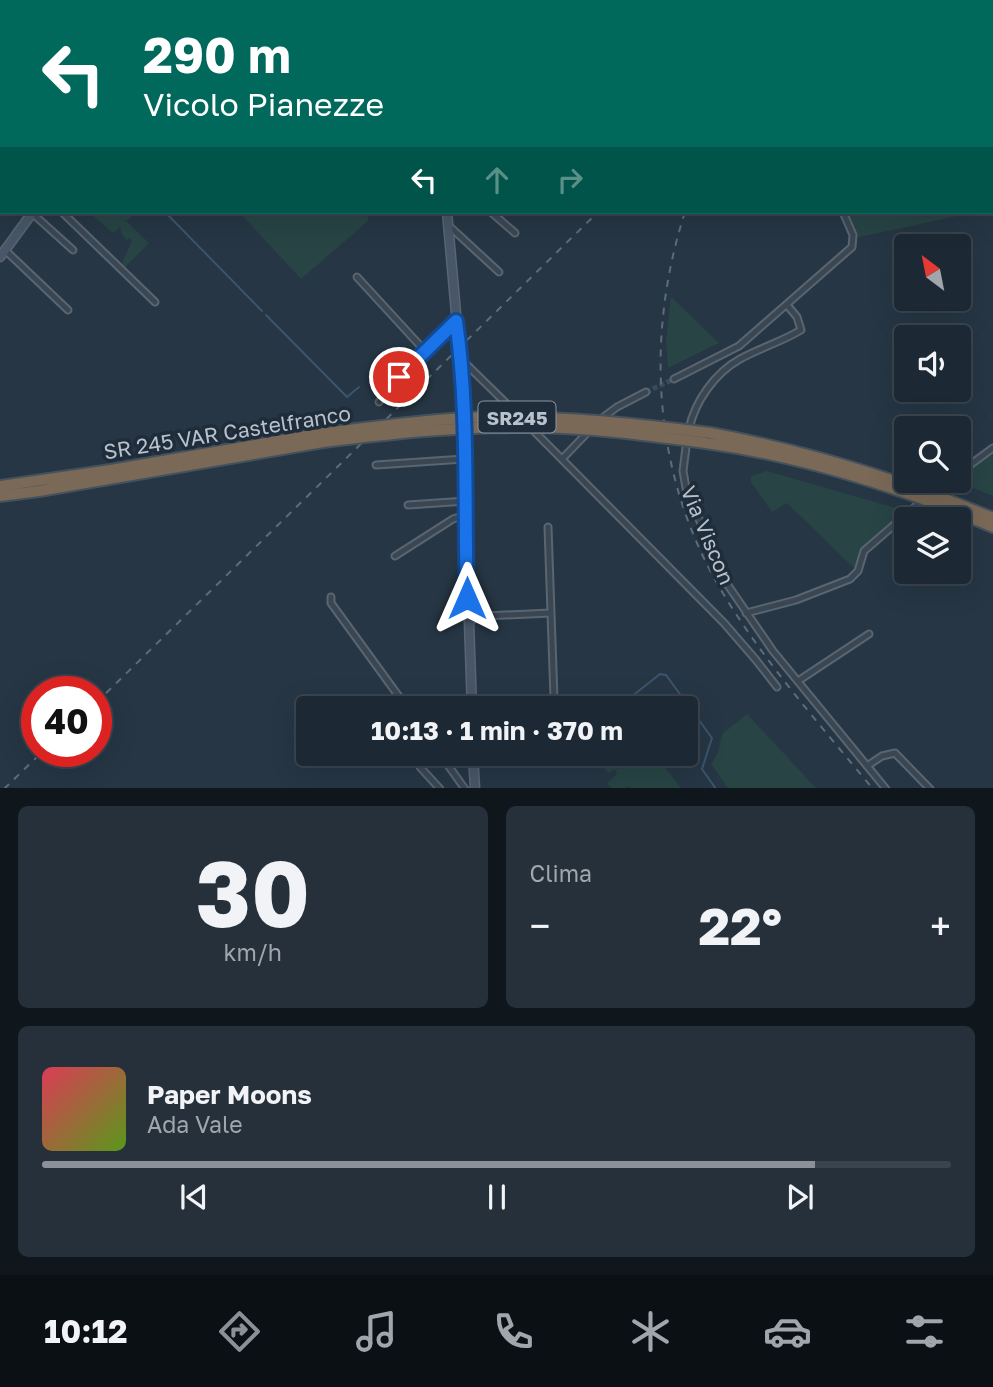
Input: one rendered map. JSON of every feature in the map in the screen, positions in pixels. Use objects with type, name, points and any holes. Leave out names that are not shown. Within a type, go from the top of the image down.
[{"type":"highway","name":"SR 245 VAR Castelfranco","points":[[0,486],[323,437],[525,427],[764,443],[836,461],[925,491],[993,518]]},
{"type":"highway","name":"SR 245 VAR Castelfranco","points":[[0,496],[323,437]]},
{"type":"highway","name":"SR 245 VAR Castelfranco","points":[[708,438],[832,469],[930,502],[993,527]]},
{"type":"street","points":[[32,214],[4,252],[68,310]]},
{"type":"street","points":[[35,214],[73,250]]},
{"type":"street","points":[[64,214],[155,302]]},
{"type":"street","points":[[447,214],[460,358],[471,696]]},
{"type":"street","points":[[493,214],[515,233]]},
{"type":"street","points":[[674,379],[739,346],[852,247],[853,235],[844,214]]},
{"type":"street","points":[[448,225],[499,272]]},
{"type":"street","points":[[358,277],[425,351]]},
{"type":"street","name":"Via Viscon","points":[[787,305],[797,317],[801,330],[785,340],[741,358],[703,394],[690,422],[683,471],[690,500],[725,582],[798,681],[885,788]]},
{"type":"street","points":[[379,402],[406,368],[456,321]]},
{"type":"street","name":"Via Viscon","points":[[460,358],[733,633],[777,687]]},
{"type":"street","points":[[562,459],[604,416],[646,392]]},
{"type":"street","points":[[971,464],[993,448]]},
{"type":"street","points":[[376,465],[464,459]]},
{"type":"street","points":[[408,505],[466,501]]},
{"type":"street","points":[[746,613],[796,600],[850,579],[857,573],[864,551],[916,506]]},
{"type":"street","points":[[395,556],[453,519],[466,515]]},
{"type":"street","points":[[548,527],[555,696]]},
{"type":"street","points":[[331,597],[331,603],[399,696]]},
{"type":"street","points":[[468,621],[485,616],[551,613]]},
{"type":"street","points":[[798,681],[869,634]]},
{"type":"street","points":[[867,766],[882,756],[895,753],[929,788]]},
{"type":"street","points":[[449,766],[464,788]]},
{"type":"street","points":[[474,766],[475,788]]},
{"type":"street","points":[[420,767],[439,788]]},
{"type":"green space","points":[[91,214],[135,214],[126,221],[149,243],[124,268],[121,265],[132,241],[122,235],[120,227],[113,233]]},
{"type":"green space","points":[[241,214],[369,214],[367,222],[301,279]]},
{"type":"green space","points":[[846,214],[966,214],[855,238]]},
{"type":"green space","points":[[671,297],[719,343],[668,368],[666,342]]},
{"type":"green space","points":[[993,450],[993,496],[971,487],[971,467]]},
{"type":"green space","points":[[767,471],[894,508],[894,521],[864,547],[855,569],[787,503],[772,512],[751,482],[751,476]]},
{"type":"green space","points":[[747,714],[816,788],[728,788],[711,764],[718,752],[722,734]]},
{"type":"green space","points":[[602,766],[664,766],[681,788],[611,788],[607,783],[617,774],[615,769],[608,773]]},
{"type":"waterway","points":[[22,219],[26,214]]},
{"type":"waterway","points":[[167,214],[262,311]]},
{"type":"waterway","points":[[13,231],[19,223]]},
{"type":"waterway","points":[[266,315],[347,397],[359,387]]},
{"type":"waterway","points":[[632,696],[660,674],[666,675],[681,696]]},
{"type":"waterway","points":[[698,719],[712,738],[702,769],[715,788]]},
{"type":"tunnel","points":[[646,392],[674,379]]},
{"type":"railway","points":[[112,687],[596,214]]},
{"type":"railway","points":[[684,214],[672,260],[664,309],[661,358],[663,408],[670,456],[682,504],[700,550],[740,621],[795,694],[872,788]]},
{"type":"railway","points":[[5,788],[27,767]]},
{"type":"route","points":[[399,377],[456,321],[466,501],[467,598]]}]
